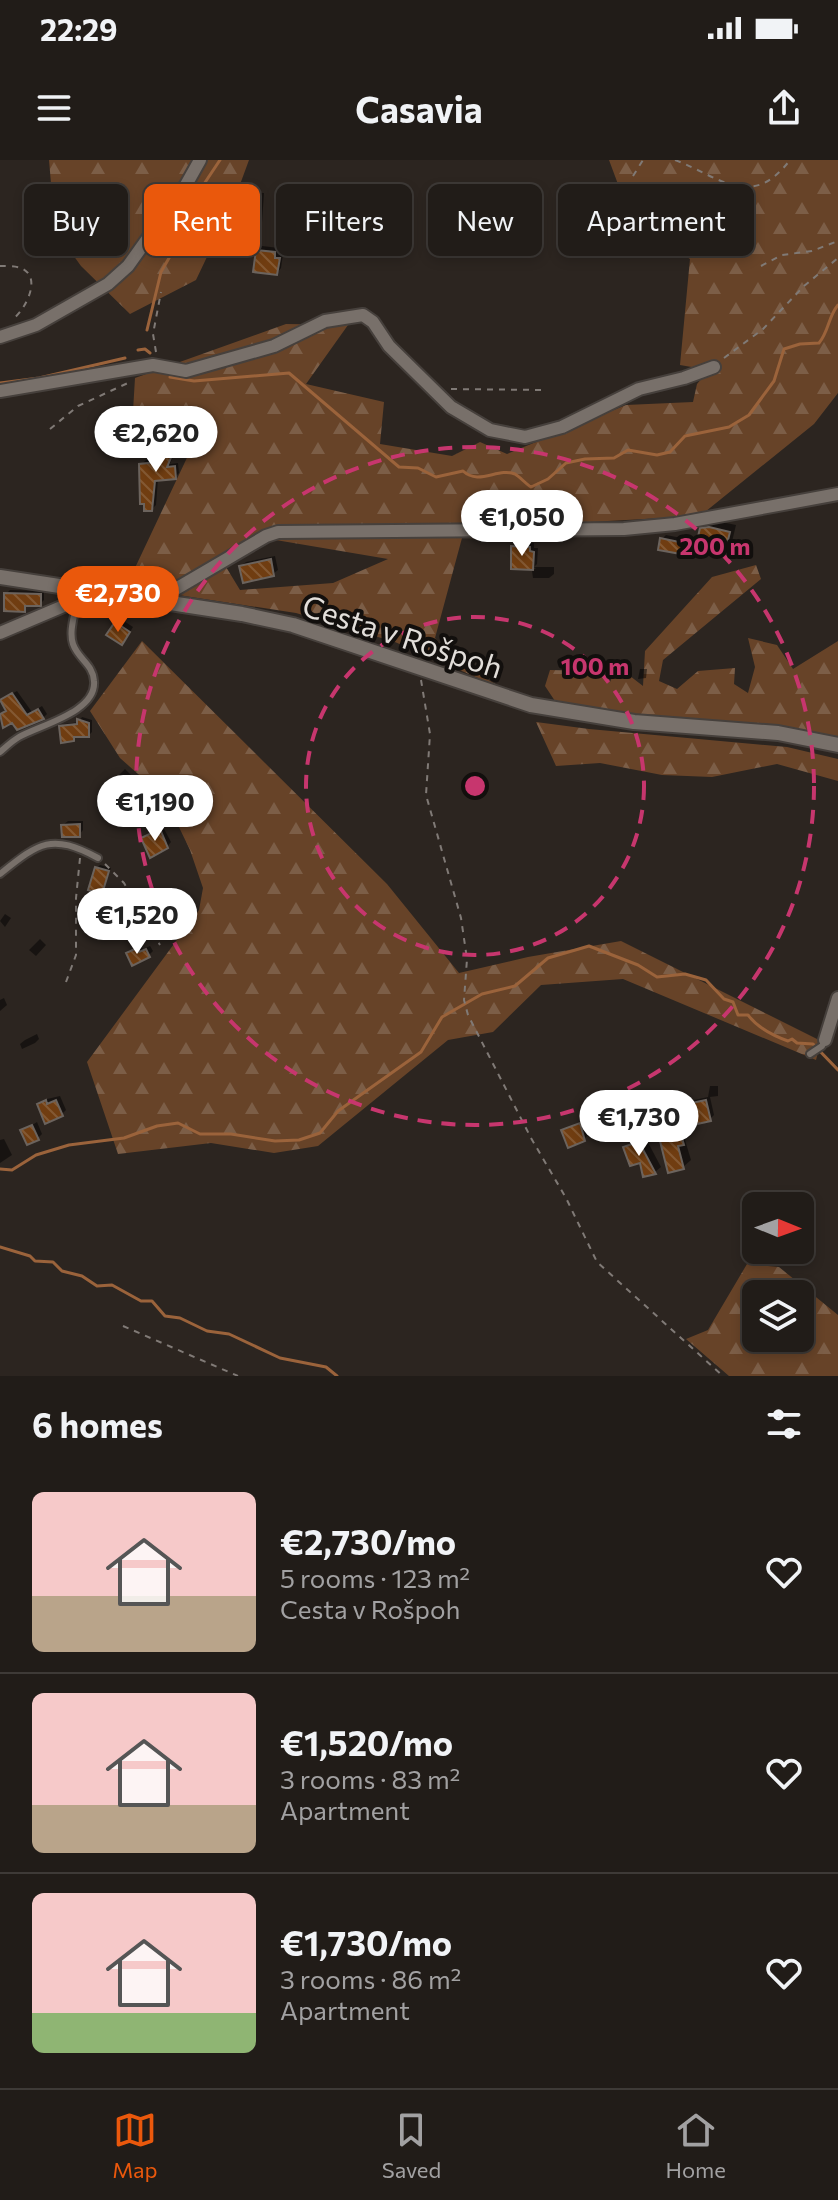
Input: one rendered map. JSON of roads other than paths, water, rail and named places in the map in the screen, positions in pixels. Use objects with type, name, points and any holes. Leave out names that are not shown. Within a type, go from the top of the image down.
[{"type":"street","points":[[0,337],[36,325],[108,284],[128,266],[186,185],[200,160]]},
{"type":"street","points":[[0,391],[56,383],[123,368],[157,365],[186,371],[201,368],[274,346],[325,321],[363,315],[373,322],[399,357],[451,407],[490,430],[525,437],[562,427],[639,389],[714,367]]},
{"type":"street","points":[[160,602],[162,597],[278,532],[624,529],[675,524],[838,494]]},
{"type":"street","name":"Cesta v Rošpoh","points":[[0,577],[80,593],[160,602],[293,625],[531,705],[584,715],[778,733],[838,745]]},
{"type":"street","points":[[0,633],[66,605],[80,593]]},
{"type":"street","points":[[825,1040],[838,998]]},
{"type":"lane","points":[[0,752],[19,737],[72,713],[90,696],[94,687],[92,671],[72,640],[80,593]]},
{"type":"lane","points":[[0,874],[46,843],[81,849],[98,858]]},
{"type":"lane","points":[[810,1054],[817,1051],[825,1040]]},
{"type":"waterway","points":[[147,330],[161,272],[181,237],[204,184],[220,160]]},
{"type":"waterway","points":[[170,377],[194,381],[289,373],[399,467],[418,468],[436,477],[463,471],[475,477],[509,472],[531,487],[548,479],[566,463],[614,458],[628,450],[657,455],[670,452],[685,436],[729,427],[749,415],[774,381],[784,349],[819,343],[838,305]]},
{"type":"waterway","points":[[138,350],[145,349],[150,353]]},
{"type":"waterway","points":[[0,383],[39,378],[125,358]]},
{"type":"waterway","points":[[0,1169],[12,1170],[36,1155],[69,1145],[124,1138],[157,1126],[178,1123],[200,1134],[231,1134],[275,1141],[299,1140],[320,1133],[338,1111],[421,1052],[442,1017],[482,994],[515,986],[548,958],[589,946],[638,965],[657,977],[685,974],[706,980],[724,999],[733,1002],[738,1015],[748,1015],[761,1027],[788,1041],[792,1039],[797,1043],[813,1044],[838,1070]]},
{"type":"waterway","points":[[0,1247],[30,1256],[35,1261],[53,1262],[62,1271],[82,1276],[97,1286],[112,1285],[141,1301],[152,1301],[165,1316],[180,1318],[207,1331],[229,1334],[280,1358],[326,1367],[337,1376]]}]
